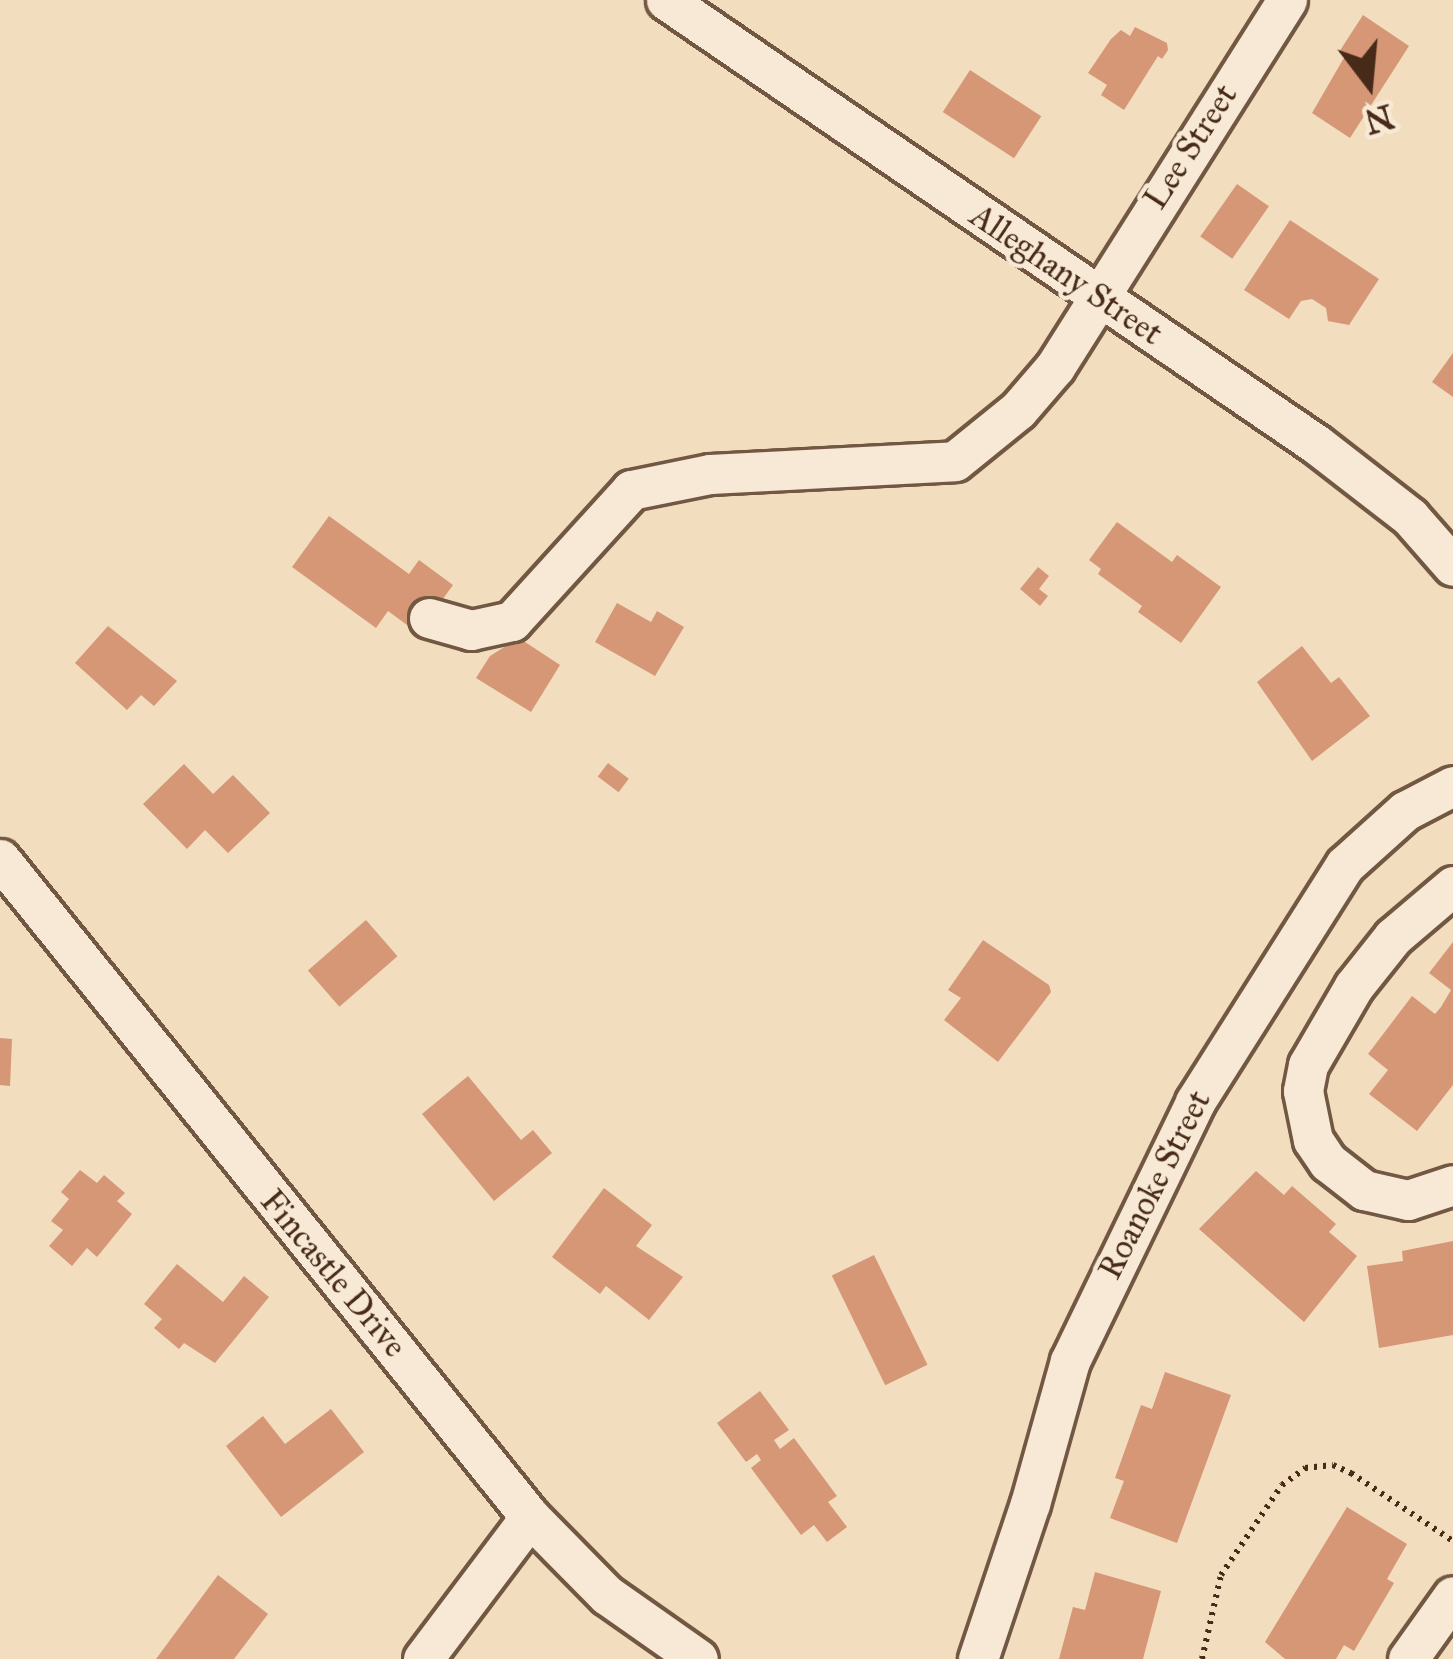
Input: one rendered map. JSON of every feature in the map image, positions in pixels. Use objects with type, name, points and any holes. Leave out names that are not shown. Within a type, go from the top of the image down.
[{"type":"street","name":"Alleghany Street","points":[[666,0],[1376,490],[1410,517],[1453,566]]},
{"type":"street","name":"Lee Street","points":[[429,618],[470,630],[512,621],[631,490],[710,474],[956,461],[1018,410],[1055,367],[1287,0]]},
{"type":"street","name":"Roanoke Street","points":[[978,1659],[1030,1504],[1070,1361],[1195,1102],[1292,941],[1345,865],[1405,811],[1453,786]]},
{"type":"street","name":"Fincastle Drive","points":[[0,859],[530,1516],[608,1595],[698,1659]]},
{"type":"street","points":[[1453,886],[1393,937],[1354,986],[1308,1064],[1303,1091],[1312,1140],[1347,1179],[1387,1198],[1408,1200],[1453,1185]]},
{"type":"street","points":[[423,1659],[530,1516]]},
{"type":"street","points":[[1408,1659],[1453,1595]]},
{"type":"path","points":[[1202,1659],[1222,1575],[1282,1485],[1305,1468],[1333,1465],[1351,1473],[1453,1541]]},
{"type":"building","points":[[1363,15],[1409,46],[1350,138],[1312,113],[1345,56],[1339,52]]},
{"type":"building","points":[[1135,27],[1167,43],[1168,50],[1162,59],[1158,56],[1124,110],[1101,95],[1107,85],[1088,73],[1111,39],[1121,30],[1130,36]]},
{"type":"building","points":[[970,70],[1041,116],[1014,158],[943,112]]},
{"type":"building","points":[[1237,184],[1269,206],[1232,259],[1200,236]]},
{"type":"building","points":[[1290,220],[1379,279],[1349,325],[1328,321],[1326,308],[1312,299],[1301,301],[1289,319],[1244,290]]},
{"type":"building","points":[[1453,353],[1453,397],[1432,382]]},
{"type":"building","points":[[329,516],[409,574],[419,560],[453,585],[418,633],[388,611],[376,628],[292,567]]},
{"type":"building","points":[[1117,522],[1172,562],[1177,555],[1221,587],[1181,643],[1138,612],[1142,606],[1098,574],[1101,569],[1089,560]]},
{"type":"building","points":[[1038,567],[1049,576],[1039,589],[1048,596],[1040,606],[1020,589]]},
{"type":"building","points":[[617,603],[651,622],[657,611],[684,627],[655,676],[595,642]]},
{"type":"building","points":[[108,626],[177,681],[154,706],[141,695],[127,710],[75,663]]},
{"type":"building","points":[[519,638],[560,665],[531,712],[476,678],[490,656]]},
{"type":"building","points":[[1302,646],[1331,683],[1339,677],[1370,716],[1312,761],[1257,682]]},
{"type":"building","points":[[608,763],[629,779],[619,792],[598,777]]},
{"type":"building","points":[[184,764],[213,794],[233,775],[270,813],[228,853],[205,830],[187,849],[143,804]]},
{"type":"building","points":[[366,920],[397,956],[339,1007],[308,971]]},
{"type":"building","points":[[983,940],[1049,985],[1051,992],[998,1062],[944,1020],[961,998],[948,990]]},
{"type":"building","points":[[1453,942],[1453,1085],[1417,1131],[1369,1094],[1388,1070],[1368,1054],[1412,996],[1435,1014],[1441,1007],[1451,990],[1429,973]]},
{"type":"building","points":[[0,1038],[12,1039],[10,1086],[0,1085]]},
{"type":"building","points":[[468,1076],[521,1140],[533,1130],[552,1153],[494,1201],[422,1114]]},
{"type":"building","points":[[80,1170],[97,1183],[104,1175],[125,1193],[117,1201],[132,1214],[97,1257],[87,1248],[72,1266],[49,1246],[63,1230],[51,1221],[69,1199],[61,1192]]},
{"type":"building","points":[[1256,1171],[1284,1195],[1292,1186],[1336,1224],[1329,1232],[1357,1256],[1304,1322],[1199,1229]]},
{"type":"building","points":[[604,1188],[652,1225],[636,1246],[683,1277],[649,1320],[606,1286],[600,1294],[552,1257]]},
{"type":"building","points":[[1453,1241],[1453,1335],[1379,1348],[1367,1266],[1403,1261],[1402,1251]]},
{"type":"building","points":[[874,1255],[927,1365],[885,1385],[832,1276]]},
{"type":"building","points":[[177,1264],[223,1302],[244,1276],[269,1297],[215,1363],[184,1343],[179,1349],[154,1328],[162,1319],[144,1304]]},
{"type":"building","points":[[1165,1372],[1231,1395],[1177,1543],[1110,1518],[1124,1481],[1115,1478],[1141,1405],[1152,1409]]},
{"type":"building","points":[[760,1391],[789,1430],[774,1440],[780,1449],[794,1438],[837,1496],[828,1502],[847,1527],[827,1542],[814,1525],[801,1535],[751,1468],[761,1460],[757,1454],[746,1462],[717,1423]]},
{"type":"building","points":[[331,1409],[364,1452],[281,1517],[226,1446],[263,1416],[285,1444]]},
{"type":"building","points":[[1347,1507],[1407,1544],[1387,1579],[1394,1583],[1354,1651],[1344,1645],[1336,1659],[1285,1659],[1265,1642]]},
{"type":"building","points":[[1095,1572],[1161,1591],[1143,1659],[1059,1659],[1073,1607],[1085,1610]]},
{"type":"building","points":[[218,1575],[268,1614],[234,1659],[156,1659]]}]
